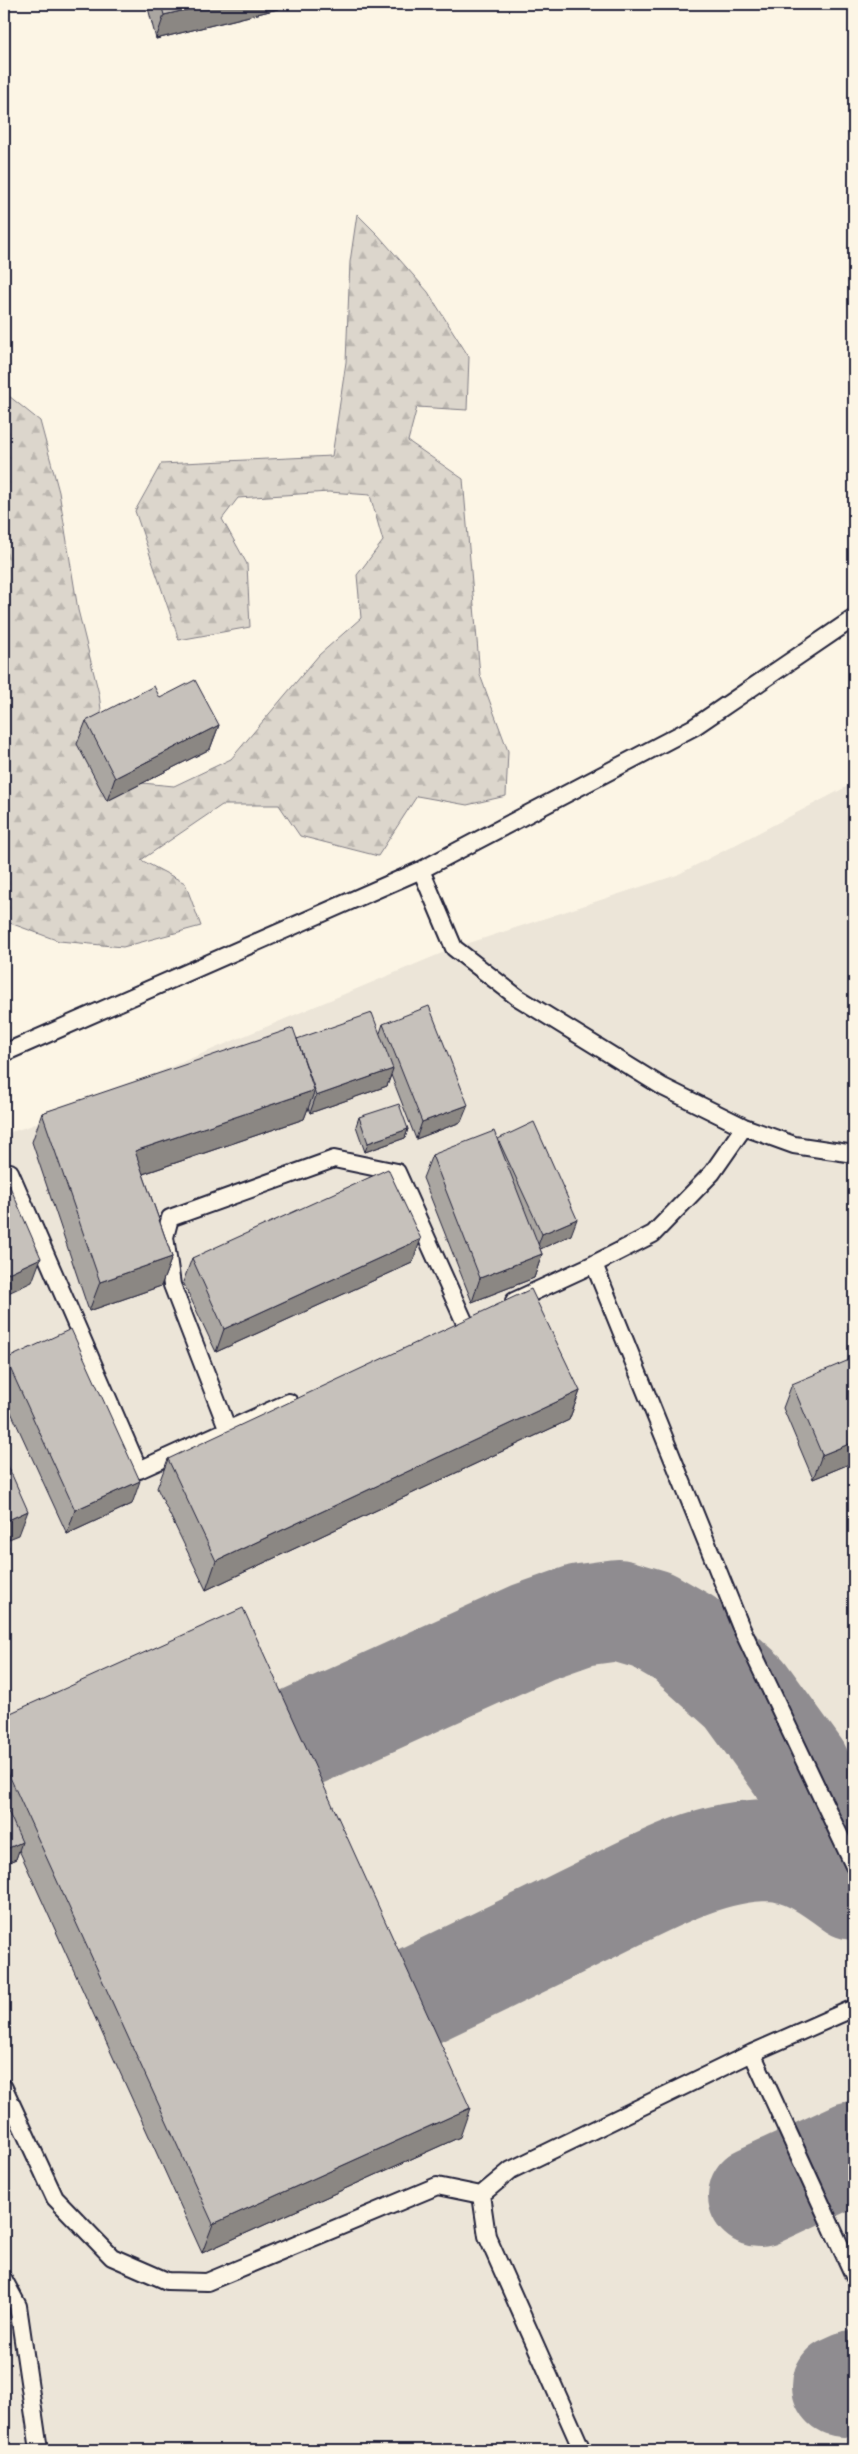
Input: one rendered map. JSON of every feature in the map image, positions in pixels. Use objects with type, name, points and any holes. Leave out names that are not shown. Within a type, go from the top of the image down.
[{"type":"lane","points":[[4,1053],[421,870],[694,727],[854,618]]},
{"type":"lane","points":[[421,870],[454,948],[517,997],[663,1087],[744,1127],[794,1145],[854,1154]]},
{"type":"lane","points":[[499,1308],[653,1234],[712,1173],[744,1127]]},
{"type":"lane","points":[[228,1430],[172,1285],[166,1237],[170,1218],[334,1160],[397,1172],[465,1323]]},
{"type":"lane","points":[[10,1172],[139,1470],[301,1397]]},
{"type":"lane","points":[[594,1264],[740,1625],[854,1866]]},
{"type":"lane","points":[[446,1332],[482,1316]]},
{"type":"lane","points":[[481,2195],[511,2170],[752,2053],[854,2008]]},
{"type":"lane","points":[[752,2053],[854,2276]]},
{"type":"lane","points":[[4,2088],[55,2198],[112,2257],[167,2281],[207,2282],[437,2186],[481,2195]]},
{"type":"lane","points":[[481,2195],[487,2236],[582,2450]]},
{"type":"lane","points":[[4,2280],[18,2306],[39,2450]]},
{"type":"shaded area","points":[[854,783],[854,2450],[4,2450],[4,1134],[30,1126],[454,948],[677,875]]},
{"type":"green space","points":[[357,214],[428,292],[469,357],[467,410],[417,407],[408,441],[463,479],[480,675],[508,751],[506,796],[467,805],[417,796],[378,856],[300,836],[279,805],[222,805],[141,860],[185,883],[201,926],[123,947],[59,941],[10,923],[8,955],[4,962],[4,392],[40,421],[59,492],[78,610],[99,694],[110,780],[174,786],[231,759],[319,655],[361,618],[357,575],[383,541],[370,495],[329,492],[238,498],[222,519],[247,564],[250,627],[179,640],[135,511],[161,464],[332,456],[346,362],[350,262]]},
{"type":"building","points":[[161,4],[211,4],[164,15]]},
{"type":"building","points":[[195,680],[219,725],[115,778],[86,721],[154,686],[160,698]]},
{"type":"building","points":[[429,1006],[468,1105],[422,1122],[383,1024]]},
{"type":"building","points":[[372,1013],[393,1069],[316,1096],[297,1039]]},
{"type":"building","points":[[293,1028],[315,1090],[135,1151],[172,1257],[100,1282],[42,1113]]},
{"type":"building","points":[[399,1104],[408,1129],[368,1143],[359,1117]]},
{"type":"building","points":[[534,1122],[577,1219],[542,1234],[498,1139]]},
{"type":"building","points":[[494,1131],[542,1254],[480,1278],[432,1155]]},
{"type":"building","points":[[388,1169],[421,1239],[224,1329],[192,1258]]},
{"type":"building","points":[[4,1173],[41,1258],[4,1275]]},
{"type":"building","points":[[531,1289],[580,1391],[216,1561],[168,1459]]},
{"type":"building","points":[[71,1329],[140,1481],[75,1510],[6,1359]]},
{"type":"building","points":[[854,1358],[854,1442],[822,1455],[792,1384]]},
{"type":"building","points":[[4,1457],[28,1511],[4,1522]]},
{"type":"building","points":[[4,1534],[9,1547],[4,1549]]},
{"type":"building","points":[[243,1608],[470,2108],[213,2224],[4,1764],[4,1716]]},
{"type":"building","points":[[4,1802],[22,1842],[4,1850]]},
{"type":"taxiway","points":[[282,1746],[533,1632],[581,1615],[618,1610],[652,1620],[685,1639],[745,1693],[800,1769],[854,1888]]},
{"type":"taxiway","points":[[400,2005],[649,1883],[696,1864],[720,1857],[745,1852],[782,1851],[815,1863],[854,1889]]},
{"type":"taxiway","points":[[759,2196],[854,2152]]},
{"type":"taxiway","points":[[843,2386],[854,2381]]}]
